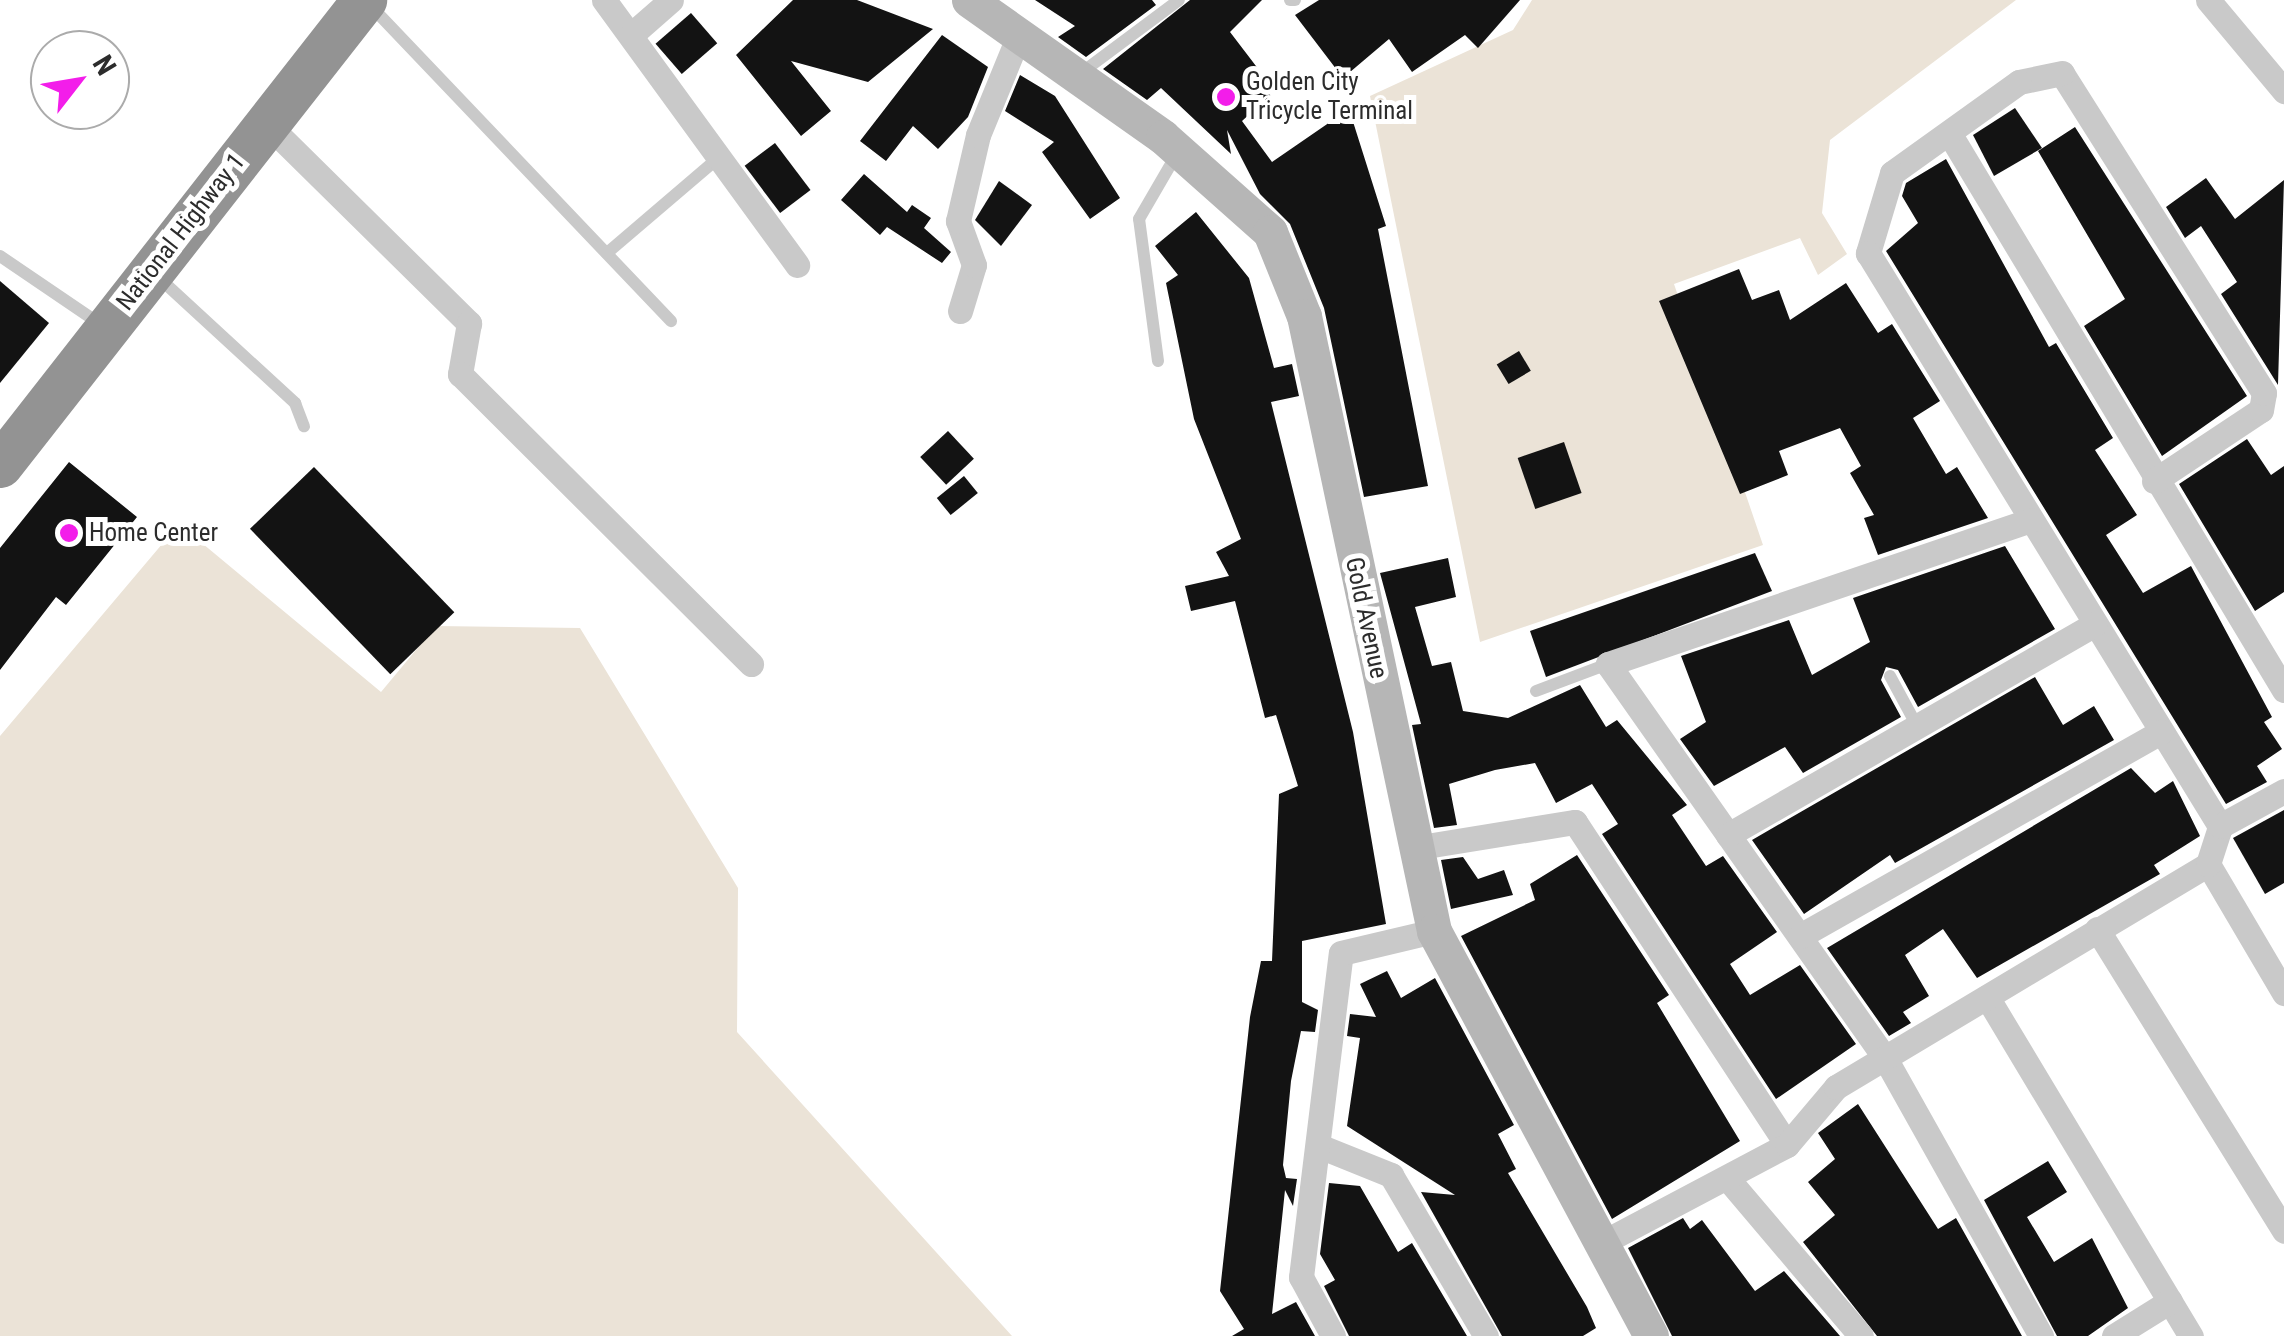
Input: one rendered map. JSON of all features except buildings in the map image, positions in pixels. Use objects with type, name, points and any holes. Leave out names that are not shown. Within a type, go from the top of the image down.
[{"type":"highway","name":"National Highway 1","points":[[0,465],[364,0]]},
{"type":"street","points":[[604,0],[716,160],[797,265]]},
{"type":"street","points":[[631,34],[671,0]]},
{"type":"street","name":"Gold Avenue","points":[[970,0],[1180,150],[1270,232],[1292,276],[1434,931],[1598,1245],[1651,1336]]},
{"type":"street","points":[[2208,0],[2284,91]]},
{"type":"street","points":[[960,311],[974,265],[956,234],[964,193],[1020,35]]},
{"type":"street","points":[[2154,481],[2268,404],[2256,378],[2062,73],[2020,82],[1892,173],[1868,253],[2220,826]]},
{"type":"street","points":[[266,124],[470,324],[460,374],[751,664]]},
{"type":"street","points":[[1949,132],[2154,481],[2284,690]]},
{"type":"street","points":[[2031,520],[1608,664],[1885,1058],[2040,1336]]},
{"type":"street","points":[[1728,835],[2095,624]]},
{"type":"street","points":[[1800,936],[2161,732]]},
{"type":"street","points":[[1598,1245],[1787,1145],[1836,1087],[2208,864],[2220,826],[2284,791]]},
{"type":"street","points":[[1414,848],[1575,822],[1787,1145]]},
{"type":"street","points":[[2208,864],[2284,993]]},
{"type":"street","points":[[2097,929],[2284,1230]]},
{"type":"street","points":[[1333,1336],[1301,1277],[1341,954],[1434,931]]},
{"type":"street","points":[[1987,997],[2191,1336]]},
{"type":"street","points":[[1319,1146],[1392,1175],[1486,1336]]},
{"type":"street","points":[[1727,1178],[1862,1336]]},
{"type":"street","points":[[2114,1336],[2170,1301]]},
{"type":"lane","points":[[364,0],[670,321]]},
{"type":"lane","points":[[1077,76],[1179,0]]},
{"type":"lane","points":[[1158,362],[1139,219],[1180,150]]},
{"type":"lane","points":[[607,254],[716,160]]},
{"type":"lane","points":[[0,256],[107,327]]},
{"type":"lane","points":[[151,271],[295,403],[304,426]]},
{"type":"lane","points":[[1536,691],[1608,664]]},
{"type":"lane","points":[[1890,676],[1917,726]]},
{"type":"shaded area","points":[[1532,0],[2016,0],[1830,140],[1822,213],[1847,254],[1818,275],[1800,238],[1674,284],[1763,545],[1480,642],[1370,96],[1513,30]]},
{"type":"shaded area","points":[[179,524],[381,692],[436,626],[580,628],[738,888],[737,1032],[1012,1336],[0,1336],[0,736]]},
{"type":"place","name":"Golden City Tricycle Terminal","points":[[1226,97]]},
{"type":"place","name":"Home Center","points":[[69,533]]}]
